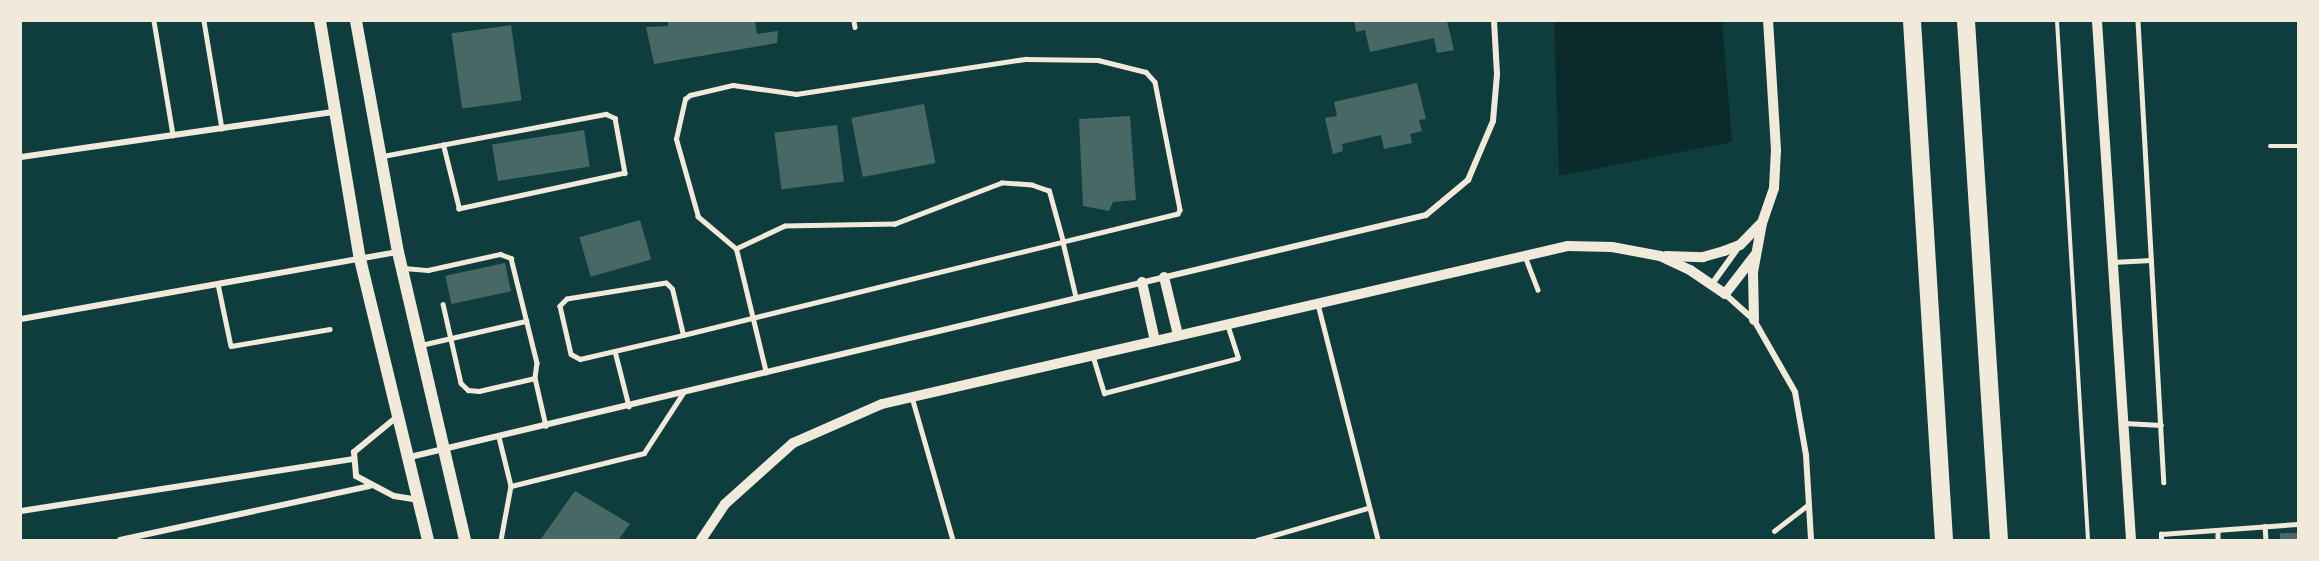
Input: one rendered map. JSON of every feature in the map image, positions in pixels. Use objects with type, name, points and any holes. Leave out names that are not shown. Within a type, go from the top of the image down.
[{"type":"highway","points":[[1912,21],[1944,540]]},
{"type":"highway","points":[[1966,21],[1999,540]]},
{"type":"main road","points":[[320,21],[360,260],[410,458],[428,540]]},
{"type":"main road","points":[[356,21],[401,267],[465,540]]},
{"type":"street","points":[[410,458],[1426,215],[1468,180],[1493,121],[1497,74],[1494,21]]},
{"type":"street","points":[[1754,320],[1755,255],[1762,222],[1774,188],[1776,150],[1768,21]]},
{"type":"street","points":[[2097,21],[2131,540]]},
{"type":"street","points":[[21,157],[335,112]]},
{"type":"street","points":[[1712,284],[1740,245],[1762,222]]},
{"type":"street","points":[[701,540],[725,504],[793,443],[882,404],[1568,246],[1612,247],[1660,256],[1703,257],[1740,245]]},
{"type":"street","points":[[21,319],[398,252]]},
{"type":"street","points":[[1725,294],[1755,255]]},
{"type":"street","points":[[1660,256],[1712,284],[1754,320],[1795,392],[1806,454],[1811,540]]},
{"type":"street","points":[[1164,277],[1178,336]]},
{"type":"street","points":[[1142,282],[1155,341]]},
{"type":"street","points":[[399,415],[373,433],[354,452],[356,476],[369,486],[419,500]]},
{"type":"street","points":[[21,511],[354,459]]},
{"type":"street","points":[[120,540],[369,486]]},
{"type":"lane","points":[[154,21],[173,135]]},
{"type":"lane","points":[[204,21],[222,128]]},
{"type":"lane","points":[[854,21],[855,27]]},
{"type":"lane","points":[[2138,21],[2164,482]]},
{"type":"lane","points":[[683,334],[672,289],[666,283],[563,301],[560,306],[575,358],[615,351],[683,334],[752,318],[1063,243],[1178,214],[1180,210],[1155,82],[1146,72],[1098,60],[1026,59],[796,94],[734,85],[690,95],[685,99],[676,139],[698,217],[736,249],[752,318],[765,373]]},
{"type":"lane","points":[[381,157],[443,145],[606,114],[615,118],[625,173],[459,209],[443,145]]},
{"type":"lane","points":[[2270,146],[2298,146]]},
{"type":"lane","points":[[736,249],[785,226],[895,224],[1002,183],[1032,185],[1049,191],[1076,297]]},
{"type":"lane","points":[[401,267],[428,270],[506,255],[511,258],[537,363],[535,378],[546,426]]},
{"type":"lane","points":[[1525,255],[1538,290]]},
{"type":"lane","points":[[2111,262],[2151,260]]},
{"type":"lane","points":[[218,284],[231,346],[330,329]]},
{"type":"lane","points":[[1318,303],[1368,508],[1378,540]]},
{"type":"lane","points":[[442,304],[461,383],[468,390],[478,391],[535,378]]},
{"type":"lane","points":[[419,346],[526,321]]},
{"type":"lane","points":[[1093,355],[1104,393],[1238,358],[1227,324]]},
{"type":"lane","points":[[615,351],[629,406]]},
{"type":"lane","points":[[511,486],[644,453],[683,393]]},
{"type":"lane","points":[[912,397],[953,540]]},
{"type":"lane","points":[[2124,423],[2161,425]]},
{"type":"lane","points":[[499,437],[511,486],[501,540]]},
{"type":"lane","points":[[1774,531],[1809,504]]},
{"type":"lane","points":[[1257,540],[1368,508]]},
{"type":"lane","points":[[2161,540],[2161,534],[2298,524]]},
{"type":"lane","points":[[2265,526],[2266,540]]},
{"type":"lane","points":[[2218,530],[2218,540]]},
{"type":"path","points":[[2057,21],[2088,540]]},
{"type":"water","points":[[1554,21],[1722,21],[1732,142],[1559,176]]},
{"type":"building","points":[[668,21],[755,21],[757,34],[778,31],[777,43],[654,64],[646,27],[668,26]]},
{"type":"building","points":[[1354,21],[1447,21],[1454,50],[1437,53],[1434,38],[1370,52],[1365,30],[1356,32]]},
{"type":"building","points":[[511,25],[522,100],[462,109],[452,33]]},
{"type":"building","points":[[1417,83],[1426,119],[1419,120],[1422,131],[1410,134],[1412,143],[1384,149],[1381,135],[1342,144],[1343,151],[1333,154],[1325,118],[1337,116],[1334,102]]},
{"type":"building","points":[[924,104],[935,163],[863,177],[851,118]]},
{"type":"building","points":[[1130,116],[1136,200],[1113,202],[1109,211],[1083,206],[1079,119]]},
{"type":"building","points":[[837,125],[844,182],[781,189],[774,133]]},
{"type":"building","points":[[584,130],[590,167],[498,181],[492,145]]},
{"type":"building","points":[[640,220],[651,259],[591,277],[579,237]]},
{"type":"building","points":[[505,263],[511,291],[451,304],[445,276]]},
{"type":"building","points":[[575,491],[630,524],[618,540],[540,540]]},
{"type":"building","points":[[2280,533],[2297,533],[2297,540],[2280,540]]}]
